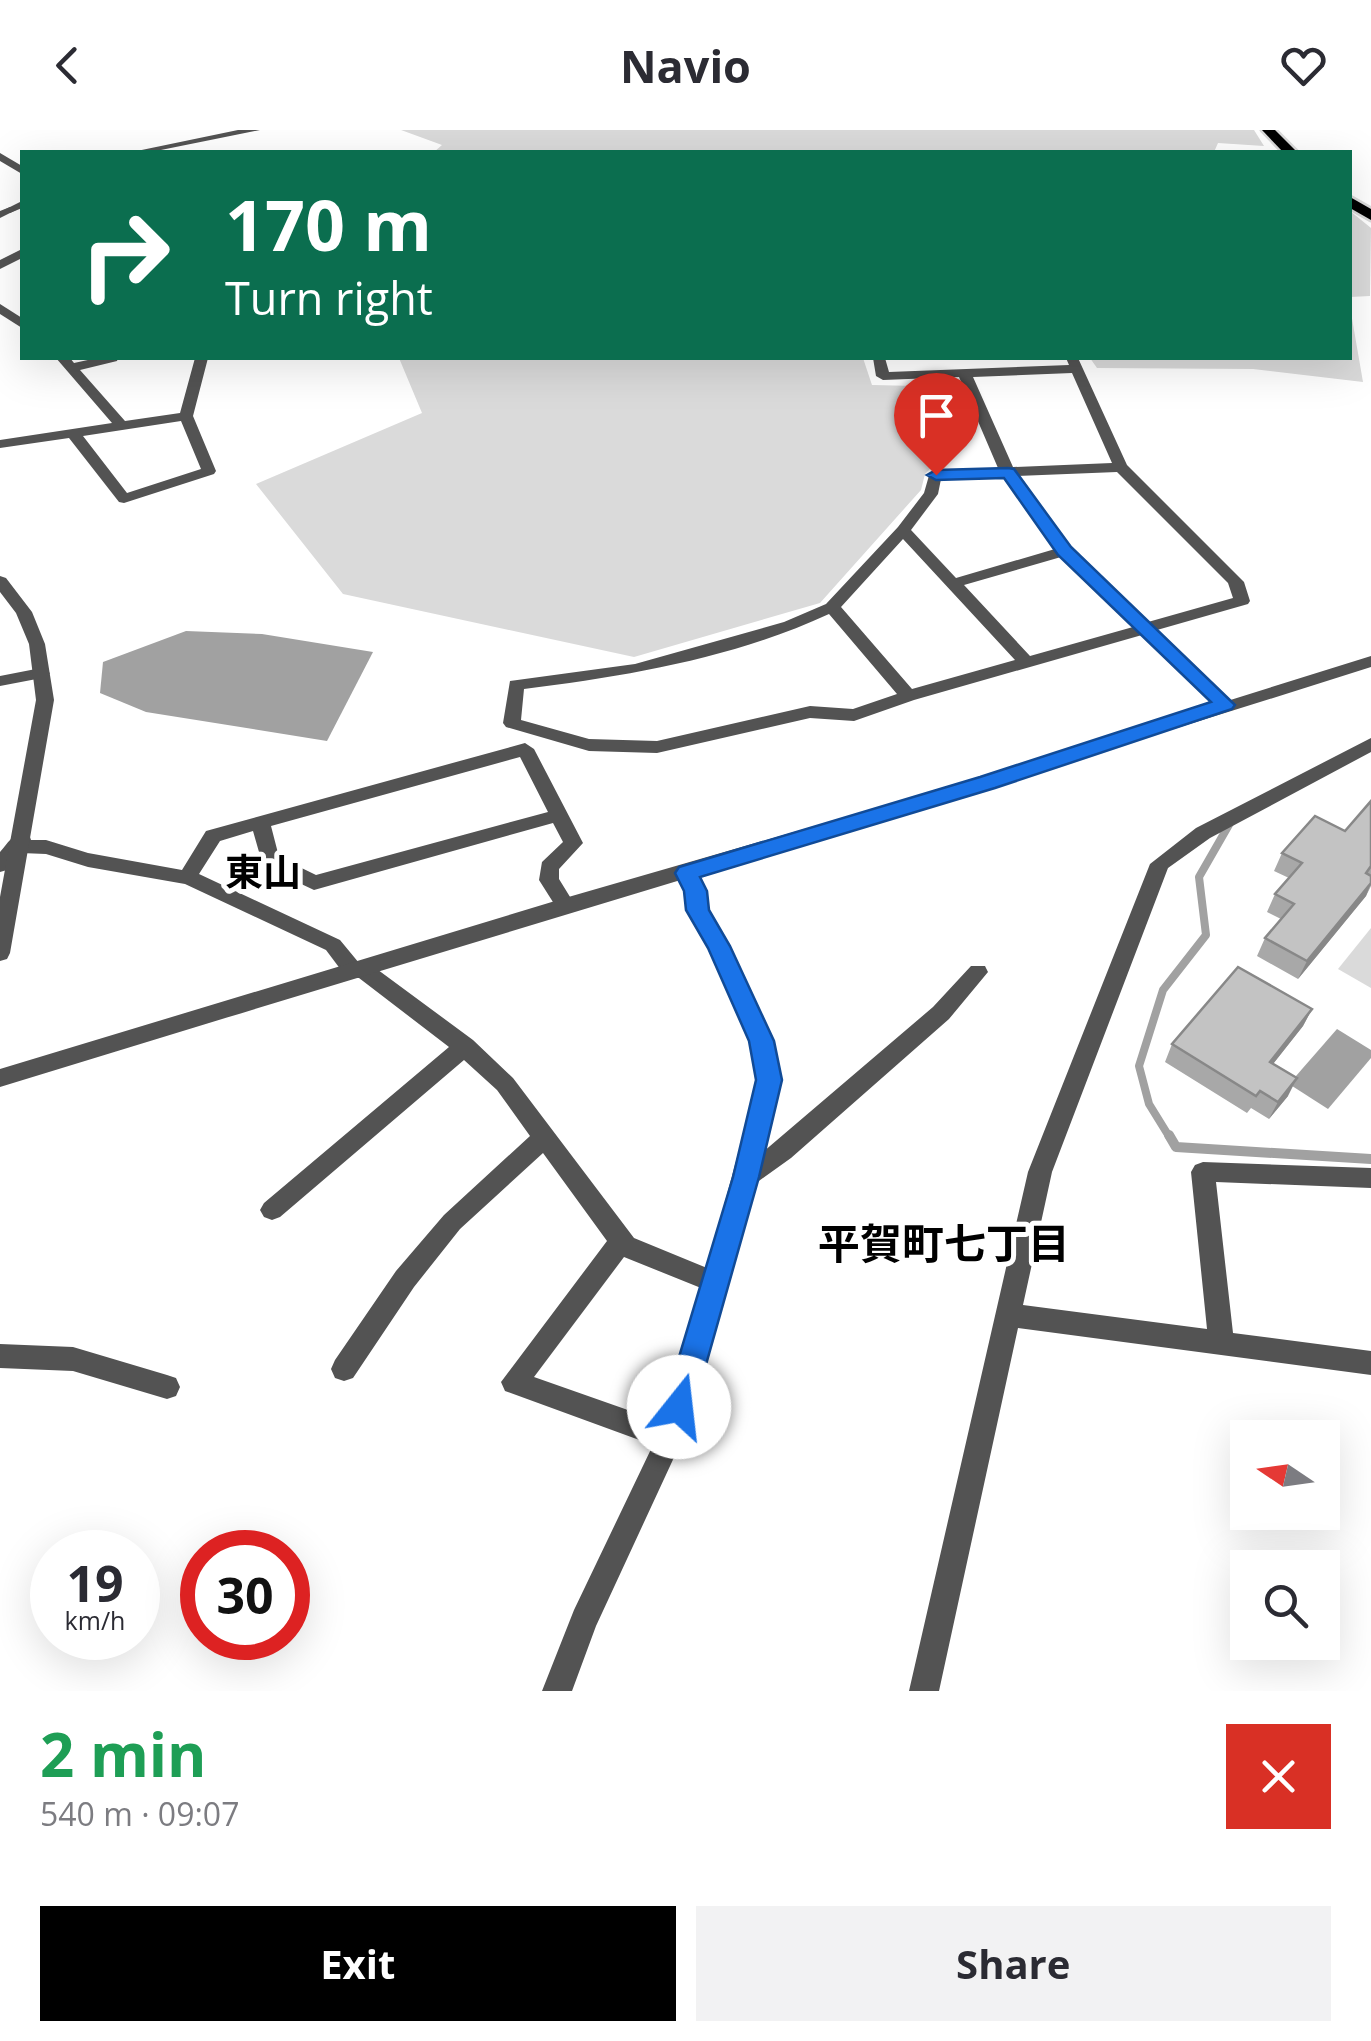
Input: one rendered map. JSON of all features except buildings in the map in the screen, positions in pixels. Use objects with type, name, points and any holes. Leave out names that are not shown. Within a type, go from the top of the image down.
[{"type":"main road","points":[[1268,130],[1288,150]]},
{"type":"street","points":[[147,150],[255,130]]},
{"type":"street","points":[[0,265],[20,256]]},
{"type":"street","points":[[73,433],[124,499],[209,471],[186,416],[201,360]]},
{"type":"street","points":[[879,360],[883,376],[965,375],[1075,364],[1122,466],[1236,582],[1242,601],[908,696],[854,715],[810,712],[657,748],[588,745],[512,723],[516,685],[636,670],[790,626],[832,608],[903,530],[931,494],[936,475],[1122,466]]},
{"type":"street","points":[[69,362],[120,425]]},
{"type":"street","points":[[965,375],[1008,472],[1064,551],[1225,705]]},
{"type":"street","points":[[0,444],[186,416]]},
{"type":"street","points":[[903,530],[1027,663]]},
{"type":"street","points":[[955,582],[1064,551]]},
{"type":"street","points":[[0,580],[24,612],[37,644],[45,700],[0,953]]},
{"type":"street","points":[[832,608],[908,696]]},
{"type":"street","points":[[0,1078],[565,905],[686,873],[988,782],[1371,661]]},
{"type":"street","points":[[0,682],[41,673]]},
{"type":"street","points":[[924,1691],[1040,1172],[1160,864],[1203,832],[1371,744]]},
{"type":"street","points":[[187,877],[213,836],[525,749],[572,843],[549,867],[550,880],[565,905]]},
{"type":"street","points":[[261,823],[270,861],[314,883],[559,816]]},
{"type":"street","points":[[0,865],[22,843]]},
{"type":"street","points":[[22,843],[88,860],[187,877],[333,944],[358,971],[464,1046],[505,1084],[621,1242],[715,1282]]},
{"type":"street","points":[[557,1691],[584,1620],[670,1438],[746,1177],[769,1080],[762,1041],[698,910],[696,891],[686,873]]},
{"type":"street","points":[[746,1177],[783,1151],[941,1012],[978,972]]},
{"type":"street","points":[[272,1210],[464,1046]]},
{"type":"street","points":[[344,1369],[405,1279],[452,1222],[544,1137]]},
{"type":"street","points":[[1220,1343],[1203,1172],[1371,1178]]},
{"type":"street","points":[[621,1242],[514,1382],[670,1438]]},
{"type":"street","points":[[1010,1315],[1371,1363]]},
{"type":"street","points":[[0,1356],[73,1360],[167,1388]]},
{"type":"shaded area","points":[[401,130],[1254,130],[1264,146],[1218,143],[1215,150],[436,150],[442,145]]},
{"type":"shaded area","points":[[1352,213],[1371,228],[1370,296],[1352,297]]},
{"type":"shaded area","points":[[1352,319],[1363,382],[1253,369],[1097,368],[1091,360],[1352,360]]},
{"type":"shaded area","points":[[400,360],[864,360],[872,385],[916,386],[950,449],[925,474],[921,490],[820,603],[634,657],[343,594],[256,484],[422,413]]},
{"type":"shaded area","points":[[186,631],[262,634],[373,652],[327,741],[146,712],[100,693],[103,662]]},
{"type":"shaded area","points":[[1371,928],[1371,988],[1338,969]]},
{"type":"shaded area","points":[[1337,1029],[1371,1050],[1371,1058],[1328,1109],[1289,1084]]},
{"type":"waterway","points":[[1170,1138],[1149,1104],[1139,1066],[1163,990],[1206,935],[1199,877],[1230,823]]},
{"type":"waterway","points":[[1169,1135],[1176,1147],[1371,1159]]},
{"type":"district","name":"東山","points":[[263,871]]},
{"type":"district","name":"平賀町七丁目","points":[[944,1242]]},
{"type":"route","points":[[679,1407],[746,1177],[769,1080],[762,1041],[698,910],[696,891],[686,873],[1225,705],[1064,551],[1008,472],[936,475]]}]
